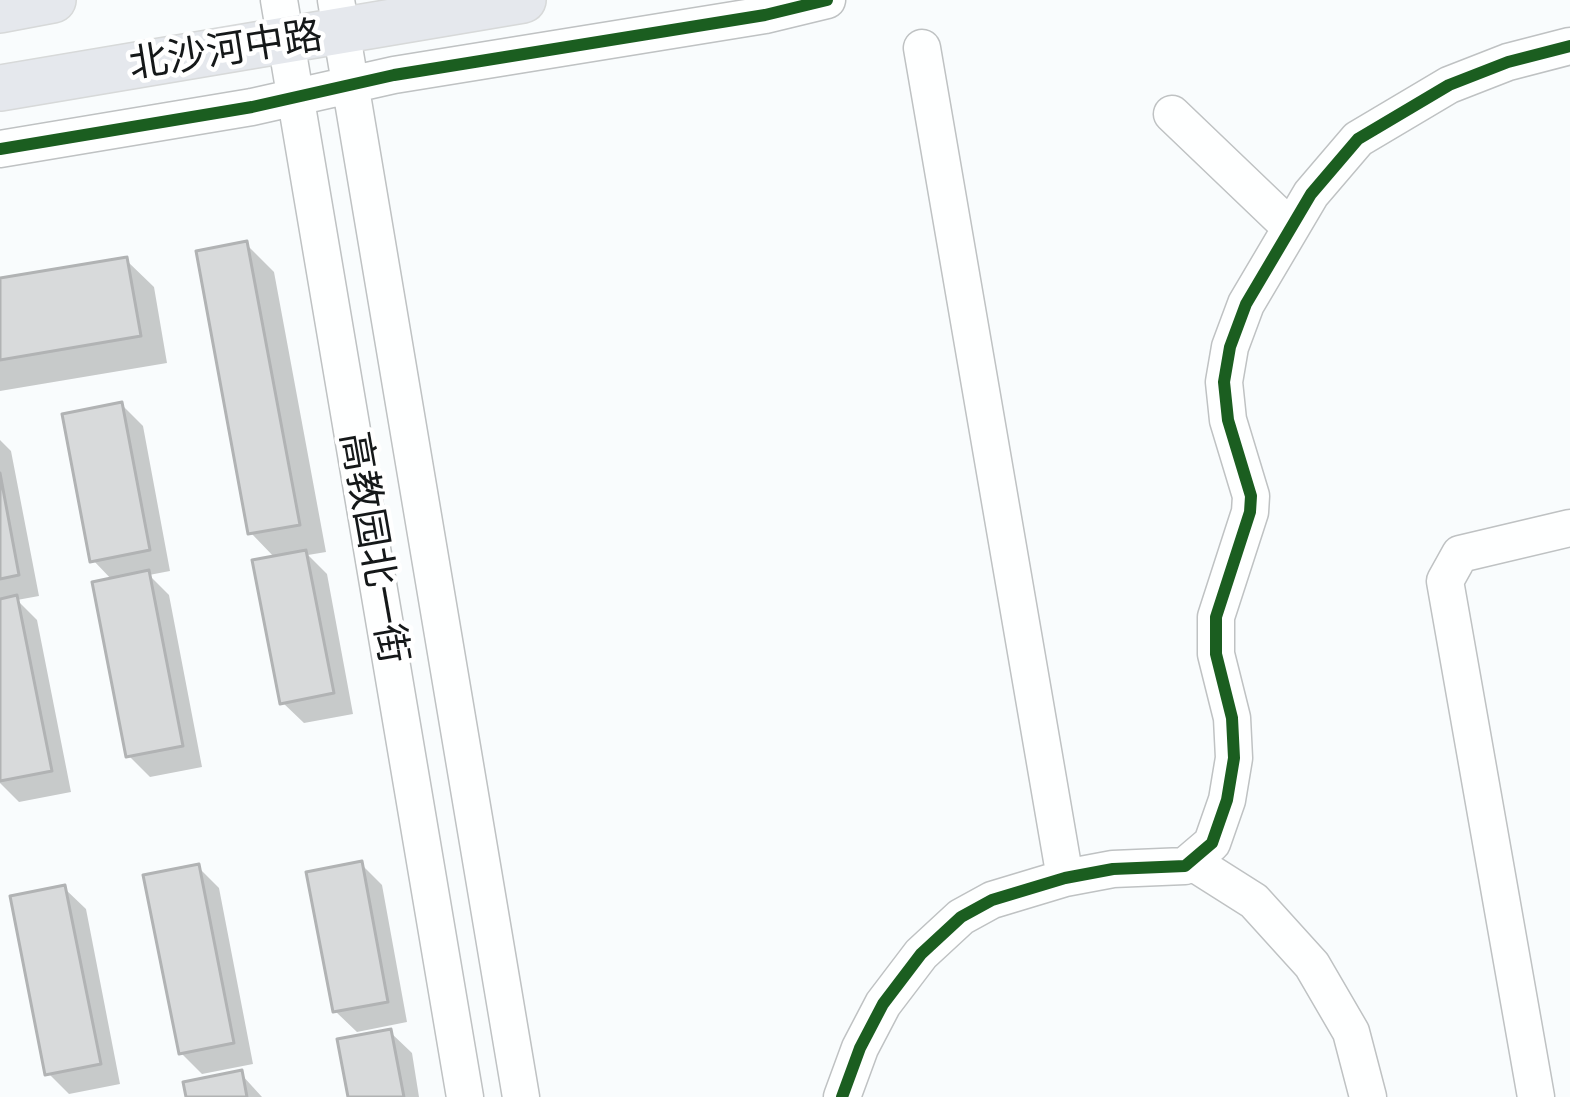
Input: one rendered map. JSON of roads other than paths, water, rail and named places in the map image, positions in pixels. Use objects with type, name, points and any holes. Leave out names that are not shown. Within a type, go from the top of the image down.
[{"type":"main road","points":[[0,10],[53,0]]},
{"type":"main road","name":"北沙河中路","points":[[0,88],[283,21],[523,0]]},
{"type":"street","points":[[0,149],[751,18],[827,0]]},
{"type":"street","name":"高教园北一街","points":[[338,17],[521,1097]]},
{"type":"street","name":"高教园北一街","points":[[283,21],[465,1097]]},
{"type":"street","points":[[842,1097],[868,1032],[902,975],[973,910],[1027,887],[1065,878],[1112,869],[1176,868],[1193,862],[1219,829],[1232,778],[1232,718],[1218,667],[1216,616],[1251,496],[1224,398],[1226,362],[1246,304],[1323,176],[1374,128],[1448,85],[1508,62],[1570,46]]},
{"type":"street","points":[[922,48],[1065,878]]},
{"type":"street","points":[[1172,114],[1289,227]]},
{"type":"street","points":[[1536,1097],[1445,581],[1460,554],[1570,528]]},
{"type":"street","points":[[1193,862],[1254,902],[1312,965],[1351,1031],[1368,1097]]}]
